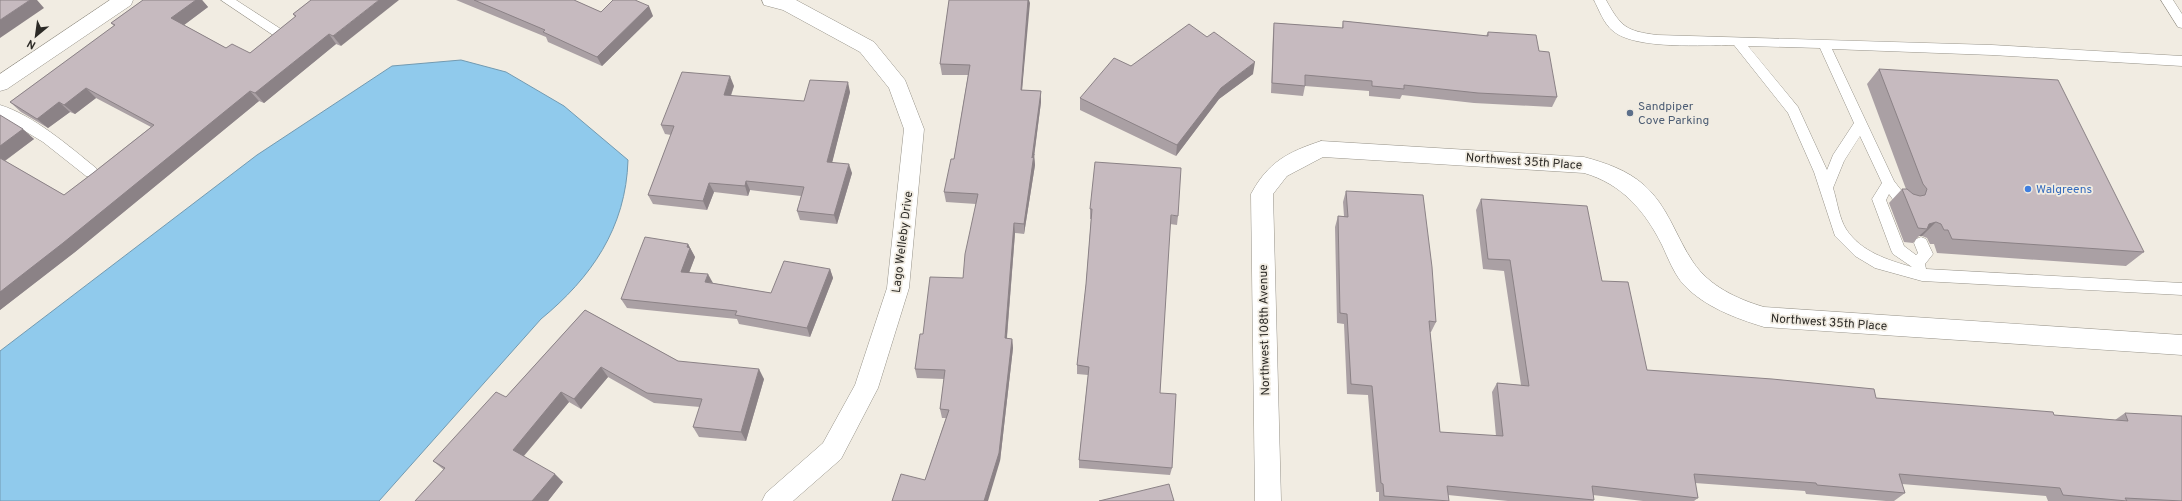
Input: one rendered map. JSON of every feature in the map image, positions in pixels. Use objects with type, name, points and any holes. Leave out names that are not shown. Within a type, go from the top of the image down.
[{"type":"street","points":[[0,84],[124,0]]},
{"type":"street","name":"Lago Welleby Drive","points":[[775,501],[832,451],[866,388],[898,288],[914,129],[898,85],[867,47],[784,2]]},
{"type":"street","name":"Northwest 35th Place","points":[[1282,167],[1321,149],[1584,165],[1606,171],[1630,184],[1655,212],[1684,268],[1702,287],[1733,306],[1759,316],[1783,320],[2182,345]]},
{"type":"street","name":"Northwest 108th Avenue","points":[[1268,501],[1262,194],[1273,174],[1282,167]]},
{"type":"lane","points":[[227,0],[280,34]]},
{"type":"lane","points":[[1600,0],[1613,23],[1630,35],[1647,38],[1992,50],[2182,61]]},
{"type":"lane","points":[[2167,0],[2182,24]]},
{"type":"lane","points":[[1737,41],[1793,110],[1826,188],[1840,232],[1860,252],[1880,264],[1897,270],[1920,269],[2182,289]]},
{"type":"lane","points":[[1824,44],[1889,184],[1905,204]]},
{"type":"lane","points":[[0,110],[18,119],[67,152],[91,172]]},
{"type":"lane","points":[[1826,188],[1838,159],[1861,124]]},
{"type":"lane","points":[[1889,184],[1879,199],[1898,250],[1920,269]]},
{"type":"lane","points":[[1920,269],[1926,254],[1921,243]]},
{"type":"water","points":[[461,60],[506,72],[564,106],[628,160],[626,185],[621,208],[613,229],[590,269],[559,303],[541,319],[379,501],[0,501],[0,351],[257,155],[392,66]]},
{"type":"building","points":[[0,0],[30,0],[0,20]]},
{"type":"building","points":[[143,0],[196,0],[171,18],[226,48],[232,44],[250,53],[296,16],[293,14],[311,0],[379,0],[333,36],[329,34],[255,93],[250,91],[63,243],[0,292],[0,158],[64,195],[154,125],[86,88],[64,105],[59,102],[37,119],[10,102],[115,25],[111,23]]},
{"type":"building","points":[[474,0],[574,0],[601,12],[613,0],[635,0],[649,6],[597,57],[543,32],[545,30]]},
{"type":"building","points":[[949,0],[1028,0],[1021,90],[1041,91],[1032,158],[1034,154],[1024,224],[1014,223],[1005,338],[1012,339],[999,453],[984,501],[892,501],[901,474],[925,480],[949,410],[940,409],[945,370],[915,369],[920,334],[923,334],[930,277],[963,278],[965,254],[978,194],[944,192],[951,159],[954,159],[970,65],[940,64]]},
{"type":"building","points":[[1343,21],[1488,36],[1488,32],[1536,35],[1539,51],[1549,52],[1557,97],[1478,93],[1404,85],[1404,89],[1372,86],[1372,81],[1305,75],[1305,86],[1272,83],[1274,23],[1343,28]]},
{"type":"building","points":[[1189,24],[1207,37],[1214,32],[1255,62],[1221,88],[1177,145],[1080,98],[1114,58],[1131,66]]},
{"type":"building","points":[[1879,69],[2058,80],[2144,252],[1952,239],[1948,230],[1944,230],[1941,224],[1936,222],[1929,224],[1927,229],[1918,228],[1902,189],[1907,189],[1913,194],[1920,196],[1925,195],[1927,189],[1923,184]]},
{"type":"building","points":[[682,72],[730,76],[724,95],[804,101],[810,80],[848,82],[827,162],[849,164],[834,215],[797,211],[804,187],[746,181],[745,186],[709,183],[703,201],[648,195],[674,126],[661,125]]},
{"type":"building","points":[[0,115],[23,129],[0,146]]},
{"type":"building","points":[[1095,162],[1181,168],[1178,216],[1171,215],[1160,393],[1176,394],[1172,468],[1079,460],[1089,367],[1077,365],[1086,284],[1092,209],[1090,209]]},
{"type":"building","points":[[1346,191],[1423,195],[1432,267],[1436,322],[1429,321],[1440,432],[1503,436],[1497,383],[1529,386],[1510,260],[1488,259],[1481,199],[1587,206],[1602,281],[1628,282],[1647,370],[1772,379],[1874,389],[1876,398],[2053,412],[2054,415],[2128,421],[2125,413],[2182,416],[2182,501],[2125,498],[2127,501],[2063,495],[2060,488],[1899,474],[1905,493],[1817,485],[1816,483],[1694,474],[1698,498],[1592,486],[1594,500],[1447,486],[1449,501],[1384,496],[1383,484],[1381,483],[1372,386],[1351,384],[1347,314],[1340,313],[1338,216],[1348,217]]},
{"type":"building","points":[[645,237],[688,244],[687,247],[690,248],[681,272],[708,274],[705,282],[771,293],[784,261],[830,269],[807,328],[735,315],[737,311],[621,299]]},
{"type":"building","points":[[585,310],[678,361],[759,369],[741,432],[693,427],[702,399],[647,393],[601,367],[574,399],[561,392],[513,450],[555,474],[532,501],[415,501],[445,468],[433,461],[496,392],[506,397]]},
{"type":"building","points":[[1169,484],[1174,501],[1099,501]]},
{"type":"place","name":"Sandpiper Cove Parking","points":[[1630,113]]},
{"type":"place","name":"Walgreens","points":[[2028,189]]}]
